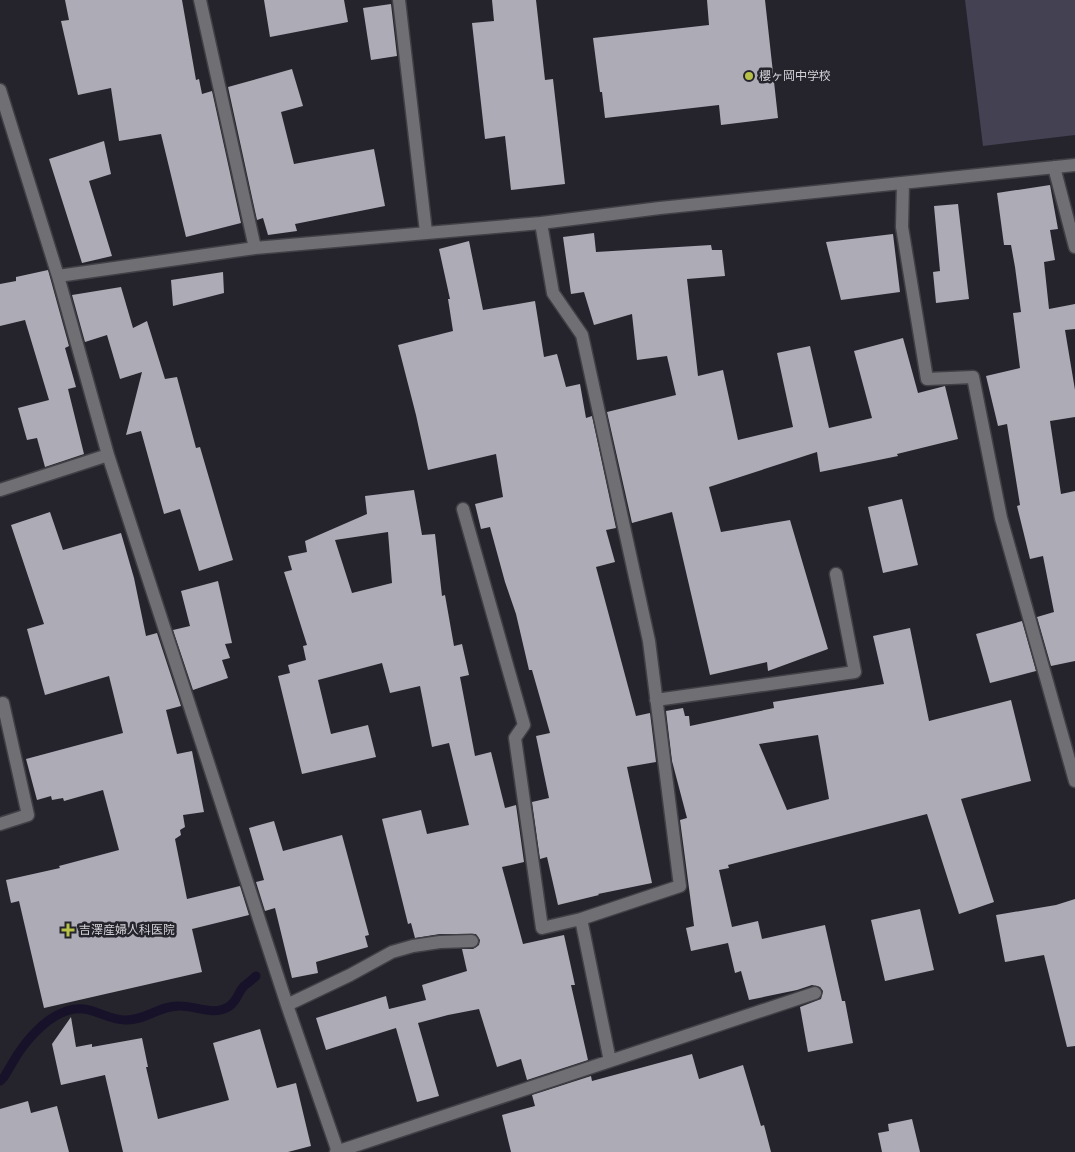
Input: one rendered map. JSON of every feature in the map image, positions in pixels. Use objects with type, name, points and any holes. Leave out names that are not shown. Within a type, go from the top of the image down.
[{"type":"street","points":[[200,0],[255,248]]},
{"type":"street","points":[[399,0],[426,232]]},
{"type":"street","points":[[0,90],[58,276],[108,455],[287,1005],[338,1152],[814,993]]},
{"type":"street","points":[[58,276],[255,248],[541,223],[660,208],[1075,165]]},
{"type":"street","points":[[1054,167],[1075,247]]},
{"type":"street","points":[[903,183],[902,228],[927,379],[973,377],[1001,518],[1075,781]]},
{"type":"street","points":[[463,509],[524,725],[515,738],[542,928],[581,919],[680,886],[649,641],[582,335],[553,293],[541,223]]},
{"type":"street","points":[[0,490],[108,455]]},
{"type":"street","points":[[656,700],[855,672],[836,574]]},
{"type":"street","points":[[0,704],[3,703],[28,815],[0,824]]},
{"type":"street","points":[[581,919],[610,1061]]},
{"type":"street","points":[[287,1005],[350,975],[392,952],[413,946],[440,942],[472,941]]},
{"type":"shaded area","points":[[965,0],[1075,0],[1075,135],[983,146]]},
{"type":"building","points":[[65,0],[182,0],[196,80],[199,79],[202,94],[212,91],[241,223],[186,237],[161,134],[119,141],[111,88],[78,95],[61,21],[69,20]]},
{"type":"building","points":[[264,0],[344,0],[348,22],[270,37]]},
{"type":"building","points":[[492,0],[536,0],[545,80],[553,79],[565,184],[511,190],[505,136],[485,139],[472,23],[494,21]]},
{"type":"building","points":[[707,0],[765,0],[778,118],[721,125],[719,105],[605,118],[593,38],[709,25]]},
{"type":"building","points":[[391,4],[397,56],[371,60],[363,8]]},
{"type":"building","points":[[292,69],[303,106],[281,112],[294,164],[374,149],[385,206],[295,224],[297,231],[268,235],[263,218],[257,220],[228,87]]},
{"type":"building","points":[[104,141],[111,174],[89,181],[112,256],[82,263],[49,159]]},
{"type":"building","points":[[1050,185],[1058,229],[1050,230],[1055,260],[1044,262],[1049,309],[1075,304],[1075,329],[1065,330],[1075,390],[1075,417],[1050,421],[1061,494],[1075,491],[1075,661],[1051,666],[1037,617],[1054,612],[1043,556],[1030,559],[1017,506],[1020,505],[1007,424],[998,426],[986,376],[1020,368],[1013,313],[1021,312],[1011,245],[1004,245],[997,193]]},
{"type":"building","points":[[958,204],[969,299],[936,303],[933,272],[940,271],[934,206]]},
{"type":"building","points":[[594,233],[596,252],[711,245],[712,250],[722,250],[725,276],[687,279],[698,376],[723,370],[738,440],[793,427],[777,353],[810,346],[829,428],[872,418],[854,351],[903,338],[918,393],[945,386],[958,439],[897,454],[898,456],[820,472],[817,452],[709,487],[721,532],[790,520],[828,649],[768,671],[767,662],[710,675],[672,512],[632,523],[607,412],[676,395],[667,356],[637,360],[632,314],[594,325],[584,292],[571,294],[563,237]]},
{"type":"building","points":[[893,234],[900,292],[841,300],[826,242]]},
{"type":"building","points":[[469,241],[483,310],[535,301],[544,357],[557,354],[566,387],[580,384],[586,418],[592,416],[616,528],[606,530],[615,562],[596,567],[636,716],[650,713],[656,762],[627,767],[652,883],[598,894],[558,905],[547,857],[540,859],[532,802],[549,798],[536,736],[550,733],[532,670],[529,670],[516,614],[490,527],[481,529],[475,504],[503,497],[496,454],[428,470],[398,345],[453,331],[448,299],[450,299],[439,249]]},
{"type":"building","points":[[48,270],[69,346],[65,348],[76,387],[68,389],[84,454],[45,467],[37,438],[27,440],[18,408],[49,400],[25,320],[0,326],[0,284],[16,281],[16,277]]},
{"type":"building","points":[[223,272],[224,293],[173,306],[171,280]]},
{"type":"building","points":[[121,287],[133,328],[147,321],[165,379],[177,377],[196,448],[200,447],[233,560],[199,571],[180,509],[164,514],[141,431],[126,435],[142,372],[120,379],[107,335],[85,342],[72,295]]},
{"type":"building","points":[[414,490],[422,535],[435,534],[442,596],[445,595],[454,646],[462,644],[469,675],[460,677],[475,756],[491,752],[505,808],[516,805],[524,862],[502,867],[523,944],[564,935],[575,985],[571,985],[588,1060],[527,1080],[521,1059],[497,1067],[479,1009],[448,1015],[418,1023],[439,1096],[417,1102],[396,1028],[326,1050],[316,1018],[386,996],[389,1009],[426,1000],[422,985],[467,971],[462,949],[473,949],[479,945],[480,940],[476,934],[440,934],[415,938],[411,923],[408,924],[382,819],[421,810],[427,834],[469,825],[449,743],[432,747],[420,686],[390,693],[382,663],[318,680],[331,734],[368,725],[376,757],[302,774],[278,676],[290,673],[288,665],[306,660],[303,646],[307,645],[284,572],[292,570],[288,556],[307,552],[305,541],[367,514],[365,496]],"holes":[[[388,532],[392,583],[352,593],[335,540]]]},
{"type":"building","points":[[902,499],[918,565],[883,573],[868,507]]},
{"type":"building","points":[[50,512],[63,550],[121,533],[134,578],[146,636],[157,633],[181,706],[166,710],[177,754],[192,751],[204,812],[183,815],[185,827],[180,830],[181,835],[175,839],[187,899],[240,886],[249,915],[192,929],[202,972],[44,1008],[19,901],[11,903],[6,880],[60,868],[59,866],[119,850],[103,790],[64,801],[63,798],[52,800],[51,796],[37,800],[26,759],[123,733],[109,676],[45,695],[27,629],[44,624],[11,525]]},
{"type":"building","points":[[218,581],[232,643],[225,644],[230,658],[222,660],[228,678],[193,690],[173,630],[190,626],[181,591]]},
{"type":"building","points":[[1022,621],[1036,671],[990,683],[976,634]]},
{"type":"building","points":[[910,628],[929,721],[1011,700],[1031,781],[961,799],[994,902],[959,914],[927,814],[728,865],[729,868],[719,870],[732,927],[758,921],[762,939],[825,925],[842,1001],[845,1001],[853,1043],[808,1052],[800,1007],[821,999],[823,991],[820,987],[812,985],[749,1000],[741,971],[735,973],[728,943],[691,951],[686,928],[694,926],[680,820],[687,818],[672,761],[666,711],[683,708],[685,716],[689,716],[690,726],[774,708],[773,702],[884,684],[873,636]],"holes":[[[818,735],[829,799],[787,810],[759,744]]]},
{"type":"building","points":[[274,821],[283,851],[342,835],[369,935],[365,936],[368,947],[316,962],[318,973],[292,978],[275,908],[265,911],[256,882],[264,880],[249,828]]},
{"type":"building","points":[[1075,899],[1075,1046],[1067,1047],[1044,955],[1005,962],[996,915],[1056,905]]},
{"type":"building","points":[[920,909],[934,970],[885,981],[871,920]]},
{"type":"building","points":[[71,1017],[76,1047],[92,1044],[92,1047],[142,1038],[148,1067],[146,1067],[158,1119],[229,1100],[213,1043],[260,1029],[277,1088],[296,1083],[311,1146],[288,1152],[123,1152],[105,1075],[61,1085],[52,1044]]},
{"type":"building","points":[[692,1054],[699,1079],[743,1065],[761,1126],[764,1125],[771,1152],[511,1152],[502,1115],[535,1106],[532,1095],[591,1076],[592,1081]]},
{"type":"building","points":[[28,1101],[31,1113],[57,1106],[69,1152],[0,1152],[0,1109]]},
{"type":"building","points":[[912,1119],[920,1152],[882,1152],[878,1133],[889,1131],[888,1124]]},
{"type":"waterway","points":[[0,1081],[19,1051],[34,1033],[49,1020],[66,1011],[84,1009],[115,1019],[132,1020],[173,1006],[186,1006],[210,1011],[222,1010],[231,1005],[244,986],[256,976]]},
{"type":"place","name":"櫻ヶ岡中学校","points":[[749,76]]},
{"type":"place","name":"吉澤産婦人科医院","points":[[68,930]]}]
